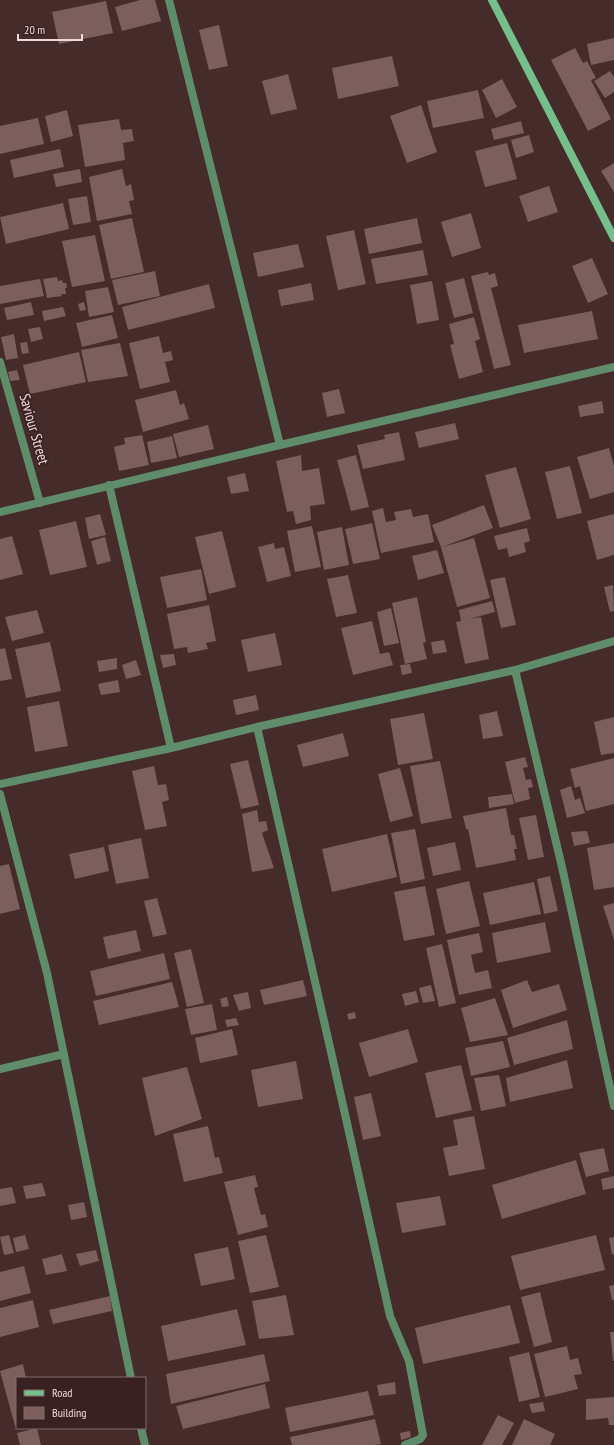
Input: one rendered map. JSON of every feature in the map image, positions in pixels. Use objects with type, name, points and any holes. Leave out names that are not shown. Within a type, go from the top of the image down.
[{"type":"street","points":[[169,0],[280,444]]},
{"type":"street","points":[[492,0],[614,238]]},
{"type":"street","name":"Saviour Street","points":[[0,362],[40,503]]},
{"type":"street","points":[[0,512],[280,444],[614,367]]},
{"type":"street","points":[[109,486],[171,748]]},
{"type":"street","points":[[0,784],[171,748],[257,727],[515,670],[614,641]]},
{"type":"street","points":[[515,670],[562,867],[614,1106]]},
{"type":"street","points":[[257,727],[390,1316],[409,1361],[423,1434],[420,1439],[406,1445]]},
{"type":"street","points":[[0,794],[47,973],[131,1377]]},
{"type":"street","points":[[0,1069],[64,1054]]},
{"type":"street","points":[[141,1429],[145,1445]]},
{"type":"building","points":[[140,0],[155,0],[161,21],[122,31],[115,7]]},
{"type":"building","points":[[106,1],[113,33],[59,44],[52,12]]},
{"type":"building","points":[[219,25],[228,66],[209,70],[199,30]]},
{"type":"building","points":[[614,38],[614,60],[591,65],[587,44]]},
{"type":"building","points":[[575,48],[583,63],[587,61],[596,78],[591,80],[611,119],[588,131],[551,60]]},
{"type":"building","points":[[392,56],[399,86],[338,99],[332,68]]},
{"type":"building","points":[[610,71],[614,77],[614,92],[605,98],[594,81]]},
{"type":"building","points":[[288,74],[297,109],[271,115],[262,81]]},
{"type":"building","points":[[502,79],[517,107],[496,118],[482,90]]},
{"type":"building","points":[[478,90],[484,118],[433,128],[427,101]]},
{"type":"building","points":[[421,105],[437,152],[407,163],[390,116]]},
{"type":"building","points":[[67,110],[73,136],[51,142],[45,116]]},
{"type":"building","points":[[38,118],[44,144],[0,154],[0,126]]},
{"type":"building","points":[[119,119],[121,130],[132,129],[134,141],[123,143],[125,160],[85,167],[78,125]]},
{"type":"building","points":[[521,121],[524,133],[494,140],[491,129]]},
{"type":"building","points":[[529,135],[534,152],[516,158],[511,140]]},
{"type":"building","points":[[507,143],[517,179],[485,187],[475,151]]},
{"type":"building","points":[[60,149],[64,167],[14,178],[10,160]]},
{"type":"building","points":[[614,163],[614,192],[601,171]]},
{"type":"building","points":[[80,169],[82,182],[56,187],[53,174]]},
{"type":"building","points":[[122,169],[126,186],[131,184],[134,200],[129,201],[132,214],[97,221],[89,177]]},
{"type":"building","points":[[549,186],[558,212],[528,222],[519,196]]},
{"type":"building","points":[[87,196],[91,222],[73,225],[68,199]]},
{"type":"building","points":[[63,203],[69,229],[6,244],[0,217]]},
{"type":"building","points":[[471,213],[481,248],[452,257],[441,222]]},
{"type":"building","points":[[132,218],[144,272],[111,279],[99,225]]},
{"type":"building","points":[[417,218],[422,243],[369,254],[364,229]]},
{"type":"building","points":[[354,230],[366,284],[338,290],[326,236]]},
{"type":"building","points":[[95,235],[105,281],[72,287],[62,241]]},
{"type":"building","points":[[298,244],[304,267],[258,277],[253,253]]},
{"type":"building","points":[[423,250],[428,275],[376,284],[371,259]]},
{"type":"building","points":[[592,258],[608,294],[588,303],[572,266]]},
{"type":"building","points":[[155,271],[160,296],[118,305],[112,280]]},
{"type":"building","points":[[488,272],[489,275],[495,273],[498,286],[491,288],[511,365],[494,369],[471,276]]},
{"type":"building","points":[[57,277],[58,281],[62,280],[63,283],[66,283],[66,294],[47,298],[43,279]]},
{"type":"building","points":[[464,278],[473,313],[454,318],[445,283]]},
{"type":"building","points":[[40,279],[44,296],[0,304],[0,286]]},
{"type":"building","points":[[432,281],[439,320],[417,324],[410,285]]},
{"type":"building","points":[[311,283],[314,300],[281,306],[278,290]]},
{"type":"building","points":[[209,284],[215,308],[128,330],[122,307]]},
{"type":"building","points":[[108,287],[114,312],[89,317],[85,291]]},
{"type":"building","points":[[31,302],[34,315],[7,320],[4,308]]},
{"type":"building","points":[[84,302],[86,310],[80,311],[78,304]]},
{"type":"building","points":[[63,307],[66,316],[44,321],[42,311]]},
{"type":"building","points":[[592,311],[598,339],[524,353],[518,325]]},
{"type":"building","points":[[112,315],[118,338],[82,347],[76,323]]},
{"type":"building","points":[[474,317],[480,339],[475,341],[483,372],[459,379],[450,345],[454,344],[449,324]]},
{"type":"building","points":[[40,327],[43,339],[31,342],[28,329]]},
{"type":"building","points":[[14,334],[18,358],[6,360],[1,337]]},
{"type":"building","points":[[159,336],[163,353],[171,351],[173,360],[165,362],[170,382],[140,389],[129,343]]},
{"type":"building","points":[[27,342],[29,353],[22,354],[20,343]]},
{"type":"building","points":[[120,343],[128,376],[88,382],[81,350]]},
{"type":"building","points":[[79,352],[86,382],[30,394],[23,365]]},
{"type":"building","points":[[17,370],[20,380],[10,381],[8,372]]},
{"type":"building","points":[[339,389],[345,413],[327,417],[322,393]]},
{"type":"building","points":[[176,390],[180,405],[184,403],[189,419],[143,432],[135,400]]},
{"type":"building","points":[[602,401],[604,413],[580,417],[578,406]]},
{"type":"building","points":[[455,423],[459,439],[419,448],[415,432]]},
{"type":"building","points":[[208,425],[214,449],[179,457],[173,434]]},
{"type":"building","points":[[399,432],[405,460],[363,469],[357,445],[385,439],[384,435]]},
{"type":"building","points":[[142,435],[149,465],[119,471],[114,447],[125,444],[124,438]]},
{"type":"building","points":[[172,436],[177,458],[151,463],[147,442]]},
{"type":"building","points":[[609,448],[614,466],[614,492],[590,499],[577,457]]},
{"type":"building","points":[[301,455],[302,471],[319,468],[325,504],[310,506],[311,520],[296,524],[293,511],[287,512],[276,461]]},
{"type":"building","points":[[356,455],[369,507],[351,511],[337,460]]},
{"type":"building","points":[[570,466],[582,513],[557,519],[545,472]]},
{"type":"building","points":[[516,467],[531,519],[500,528],[485,475]]},
{"type":"building","points":[[245,473],[249,491],[231,494],[227,477]]},
{"type":"building","points":[[484,505],[493,528],[442,547],[474,538],[490,598],[457,607],[441,547],[432,525]]},
{"type":"building","points":[[383,508],[386,522],[396,520],[394,512],[411,509],[413,517],[428,514],[434,542],[381,553],[372,511]]},
{"type":"building","points":[[100,514],[106,535],[89,539],[85,518]]},
{"type":"building","points":[[614,514],[614,555],[597,560],[587,521]]},
{"type":"building","points":[[76,521],[87,567],[50,575],[39,530]]},
{"type":"building","points":[[372,523],[380,559],[353,564],[345,529]]},
{"type":"building","points":[[312,526],[321,567],[295,572],[287,531]]},
{"type":"building","points":[[342,527],[349,565],[324,570],[317,532]]},
{"type":"building","points":[[527,528],[530,541],[524,543],[526,552],[509,557],[507,548],[498,550],[494,536]]},
{"type":"building","points":[[222,531],[236,587],[209,594],[195,537]]},
{"type":"building","points":[[12,536],[23,574],[0,580],[0,539]]},
{"type":"building","points":[[105,537],[111,561],[97,565],[91,541]]},
{"type":"building","points":[[274,543],[275,549],[284,547],[291,576],[267,582],[258,547]]},
{"type":"building","points":[[437,550],[444,573],[418,580],[412,556]]},
{"type":"building","points":[[201,569],[207,600],[167,608],[160,577]]},
{"type":"building","points":[[348,575],[357,613],[336,617],[327,579]]},
{"type":"building","points":[[505,577],[516,625],[501,628],[490,580]]},
{"type":"building","points":[[613,585],[614,611],[610,612],[604,587]]},
{"type":"building","points":[[417,597],[426,642],[423,643],[427,659],[405,664],[392,603]]},
{"type":"building","points":[[492,601],[495,612],[469,619],[481,617],[489,659],[465,664],[456,622],[461,621],[459,610]]},
{"type":"building","points":[[209,605],[216,641],[206,643],[208,649],[188,653],[187,647],[174,649],[167,614]]},
{"type":"building","points":[[391,608],[399,643],[384,646],[377,612]]},
{"type":"building","points":[[37,610],[44,633],[12,641],[5,617]]},
{"type":"building","points":[[372,621],[380,654],[389,652],[393,665],[353,675],[341,628]]},
{"type":"building","points":[[275,633],[282,665],[248,672],[241,640]]},
{"type":"building","points":[[444,640],[447,652],[433,654],[431,642]]},
{"type":"building","points":[[50,642],[61,691],[26,698],[15,649]]},
{"type":"building","points":[[5,648],[12,679],[0,681],[0,649]]},
{"type":"building","points":[[174,654],[176,665],[163,668],[160,655]]},
{"type":"building","points":[[117,658],[117,669],[99,672],[97,661]]},
{"type":"building","points":[[136,660],[141,675],[126,679],[122,665]]},
{"type":"building","points":[[410,664],[412,673],[402,675],[400,665]]},
{"type":"building","points":[[118,680],[120,692],[101,695],[98,684]]},
{"type":"building","points":[[256,695],[259,710],[236,715],[233,700]]},
{"type":"building","points":[[59,701],[68,746],[35,752],[27,707]]},
{"type":"building","points":[[497,711],[503,736],[483,739],[479,715]]},
{"type":"building","points":[[424,713],[433,759],[398,765],[390,719]]},
{"type":"building","points":[[614,717],[614,753],[601,755],[594,722]]},
{"type":"building","points":[[343,733],[349,756],[303,767],[297,745]]},
{"type":"building","points":[[525,757],[528,767],[523,768],[526,780],[531,779],[533,787],[528,788],[530,799],[515,803],[505,762]]},
{"type":"building","points":[[614,758],[614,804],[586,811],[580,786],[575,788],[570,769]]},
{"type":"building","points":[[248,760],[259,805],[241,809],[230,764]]},
{"type":"building","points":[[440,761],[452,818],[421,824],[410,766]]},
{"type":"building","points":[[154,766],[158,785],[166,784],[169,800],[162,802],[167,826],[145,830],[132,771]]},
{"type":"building","points":[[400,768],[413,816],[390,822],[378,774]]},
{"type":"building","points":[[571,786],[575,800],[580,798],[585,813],[567,818],[560,790]]},
{"type":"building","points":[[512,794],[514,804],[489,808],[488,797]]},
{"type":"building","points":[[506,808],[511,835],[514,835],[517,849],[514,849],[516,860],[476,868],[468,829],[466,829],[463,816]]},
{"type":"building","points":[[257,810],[259,822],[266,821],[268,830],[262,833],[274,868],[252,872],[242,814]]},
{"type":"building","points":[[536,815],[544,857],[528,860],[519,818]]},
{"type":"building","points":[[415,829],[425,879],[401,884],[391,833]]},
{"type":"building","points":[[587,831],[590,843],[574,846],[571,832]]},
{"type":"building","points":[[387,834],[397,877],[332,892],[322,849]]},
{"type":"building","points":[[141,838],[149,878],[116,884],[108,845]]},
{"type":"building","points":[[455,842],[461,870],[433,876],[427,848]]},
{"type":"building","points":[[614,843],[614,887],[594,890],[587,848]]},
{"type":"building","points":[[104,847],[109,871],[75,879],[69,854]]},
{"type":"building","points":[[9,864],[20,909],[0,914],[0,866]]},
{"type":"building","points":[[550,876],[558,911],[544,914],[537,879]]},
{"type":"building","points":[[469,881],[480,926],[446,934],[436,889]]},
{"type":"building","points":[[534,882],[541,914],[490,925],[483,893]]},
{"type":"building","points":[[425,886],[435,935],[404,941],[394,892]]},
{"type":"building","points":[[157,898],[167,934],[153,937],[144,901]]},
{"type":"building","points":[[614,903],[614,940],[603,906]]},
{"type":"building","points":[[545,922],[551,952],[497,963],[492,933]]},
{"type":"building","points":[[136,930],[141,951],[108,959],[103,937]]},
{"type":"building","points":[[479,933],[483,952],[471,955],[475,973],[488,970],[492,988],[459,995],[447,940]]},
{"type":"building","points":[[442,944],[456,1003],[439,1007],[426,948]]},
{"type":"building","points":[[191,949],[204,1003],[187,1007],[174,953]]},
{"type":"building","points":[[164,953],[170,979],[96,996],[90,971]]},
{"type":"building","points":[[303,980],[307,996],[264,1005],[260,990]]},
{"type":"building","points":[[527,980],[532,992],[559,984],[567,1010],[513,1028],[501,990]]},
{"type":"building","points":[[172,982],[179,1007],[99,1025],[93,1001]]},
{"type":"building","points":[[431,985],[435,1001],[423,1003],[419,988]]},
{"type":"building","points":[[416,991],[419,1002],[405,1006],[402,994]]},
{"type":"building","points":[[248,992],[251,1008],[239,1011],[233,995]]},
{"type":"building","points":[[227,997],[229,1006],[222,1007],[220,999]]},
{"type":"building","points":[[495,998],[508,1035],[470,1042],[461,1008]]},
{"type":"building","points":[[212,1004],[217,1030],[191,1035],[185,1009]]},
{"type":"building","points":[[355,1012],[356,1018],[349,1020],[347,1014]]},
{"type":"building","points":[[236,1018],[239,1025],[227,1027],[225,1020]]},
{"type":"building","points":[[567,1020],[573,1049],[514,1065],[507,1038]]},
{"type":"building","points":[[232,1029],[238,1055],[200,1063],[195,1038]]},
{"type":"building","points":[[408,1029],[418,1062],[369,1077],[359,1043]]},
{"type":"building","points":[[503,1041],[510,1067],[471,1076],[465,1048]]},
{"type":"building","points":[[567,1060],[573,1088],[510,1102],[506,1078]]},
{"type":"building","points":[[296,1061],[303,1099],[258,1107],[251,1070]]},
{"type":"building","points":[[461,1065],[472,1110],[436,1118],[425,1073]]},
{"type":"building","points":[[187,1067],[202,1119],[155,1136],[142,1078]]},
{"type":"building","points":[[499,1075],[506,1106],[481,1111],[474,1078]]},
{"type":"building","points":[[371,1093],[381,1136],[363,1140],[354,1097]]},
{"type":"building","points":[[474,1116],[485,1169],[449,1176],[443,1148],[458,1145],[453,1120]]},
{"type":"building","points":[[208,1126],[215,1158],[219,1157],[223,1173],[184,1182],[173,1134]]},
{"type":"building","points":[[604,1148],[609,1171],[586,1177],[579,1153]]},
{"type":"building","points":[[576,1160],[586,1194],[502,1219],[492,1185]]},
{"type":"building","points":[[255,1175],[258,1187],[254,1188],[261,1215],[265,1214],[268,1227],[238,1235],[224,1182]]},
{"type":"building","points":[[614,1176],[614,1188],[603,1190],[601,1179]]},
{"type":"building","points":[[42,1183],[46,1196],[26,1199],[23,1186]]},
{"type":"building","points":[[12,1187],[16,1203],[0,1206],[0,1189]]},
{"type":"building","points":[[440,1196],[446,1225],[402,1233],[396,1203]]},
{"type":"building","points":[[84,1202],[87,1217],[71,1220],[68,1205]]},
{"type":"building","points":[[9,1235],[14,1253],[4,1255],[0,1237]]},
{"type":"building","points":[[25,1235],[29,1249],[16,1252],[13,1238]]},
{"type":"building","points":[[266,1235],[279,1287],[250,1293],[238,1241]]},
{"type":"building","points":[[596,1235],[605,1270],[520,1290],[511,1256]]},
{"type":"building","points":[[614,1237],[614,1254],[612,1255],[609,1238]]},
{"type":"building","points":[[228,1247],[235,1279],[201,1286],[194,1254]]},
{"type":"building","points":[[96,1250],[99,1261],[80,1266],[76,1254]]},
{"type":"building","points":[[62,1254],[67,1271],[46,1275],[42,1259]]},
{"type":"building","points":[[24,1266],[31,1293],[0,1301],[0,1272]]},
{"type":"building","points":[[614,1285],[614,1300],[612,1300],[609,1286]]},
{"type":"building","points":[[540,1292],[552,1342],[534,1347],[521,1297]]},
{"type":"building","points":[[286,1295],[294,1335],[259,1339],[252,1301]]},
{"type":"building","points":[[110,1296],[112,1311],[53,1324],[49,1310]]},
{"type":"building","points":[[33,1300],[39,1327],[0,1337],[0,1308]]},
{"type":"building","points":[[510,1305],[520,1343],[423,1364],[415,1328]]},
{"type":"building","points":[[237,1309],[246,1345],[168,1361],[161,1326]]},
{"type":"building","points":[[610,1332],[614,1332],[614,1361],[613,1361]]},
{"type":"building","points":[[567,1346],[570,1360],[578,1358],[582,1374],[574,1375],[578,1389],[545,1397],[534,1354]]},
{"type":"building","points":[[529,1352],[540,1397],[519,1402],[509,1357]]},
{"type":"building","points":[[264,1354],[270,1381],[171,1404],[166,1374]]},
{"type":"building","points":[[23,1364],[26,1377],[16,1377],[16,1426],[15,1426],[0,1371]]},
{"type":"building","points":[[395,1382],[396,1394],[379,1396],[377,1385]]},
{"type":"building","points":[[265,1384],[270,1408],[183,1429],[176,1406]]},
{"type":"building","points":[[368,1391],[374,1415],[290,1432],[285,1408]]},
{"type":"building","points":[[614,1397],[614,1425],[609,1425],[608,1418],[586,1420],[586,1399]]},
{"type":"building","points":[[543,1402],[545,1411],[532,1413],[529,1404]]},
{"type":"building","points":[[498,1415],[514,1423],[502,1445],[482,1445]]},
{"type":"building","points":[[375,1419],[381,1444],[292,1445],[290,1437]]},
{"type":"building","points":[[524,1419],[555,1434],[550,1445],[512,1445]]},
{"type":"building","points":[[37,1429],[41,1445],[20,1445],[17,1433]]},
{"type":"building","points":[[410,1431],[411,1437],[401,1440],[400,1433]]}]
